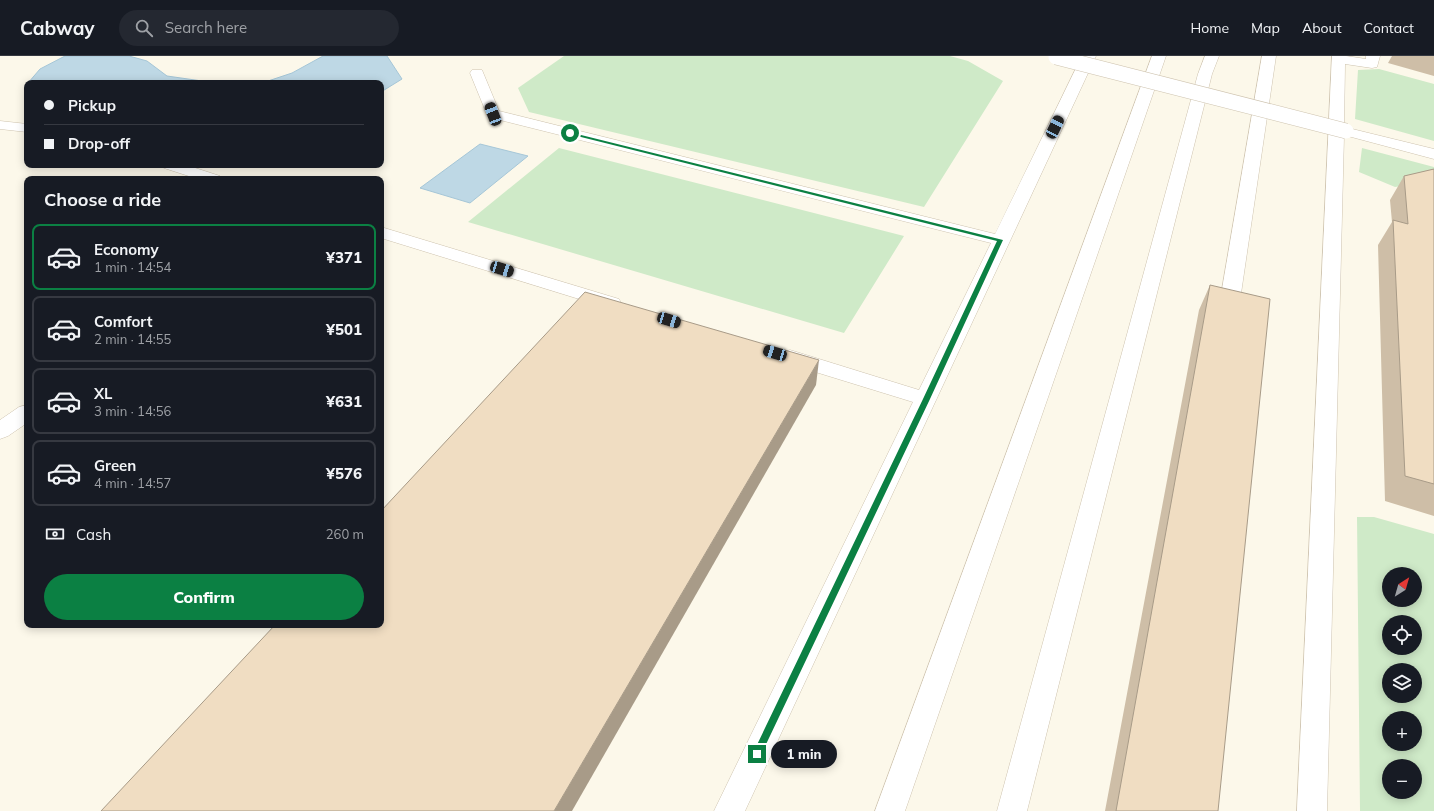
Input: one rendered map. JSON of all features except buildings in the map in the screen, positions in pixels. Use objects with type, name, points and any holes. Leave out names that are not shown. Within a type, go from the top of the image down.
[{"type":"street","points":[[1055,56],[1346,130],[1434,154]]},
{"type":"street","points":[[730,811],[1000,240],[1089,56]]},
{"type":"street","points":[[890,811],[1159,56]]},
{"type":"street","points":[[1012,811],[1203,82],[1212,56]]},
{"type":"street","points":[[1229,307],[1269,56]]},
{"type":"street","points":[[1312,811],[1339,58],[1372,64],[1373,56]]},
{"type":"street","points":[[477,73],[493,114],[1000,240]]},
{"type":"street","points":[[0,124],[24,128]]},
{"type":"street","points":[[179,168],[205,176]]},
{"type":"street","points":[[384,233],[631,308]]},
{"type":"street","points":[[775,353],[926,399]]},
{"type":"street","points":[[0,431],[24,414]]},
{"type":"green space","points":[[564,56],[950,56],[968,61],[1003,81],[924,207],[529,112],[518,88]]},
{"type":"green space","points":[[1379,69],[1434,84],[1434,141],[1355,119],[1358,70]]},
{"type":"green space","points":[[559,148],[904,236],[844,333],[468,222]]},
{"type":"green space","points":[[1362,148],[1434,167],[1434,181],[1395,187],[1359,172]]},
{"type":"green space","points":[[1357,517],[1374,517],[1434,534],[1434,811],[1360,811]]},
{"type":"water","points":[[65,56],[129,56],[147,61],[167,76],[195,80],[31,80],[40,69]]},
{"type":"water","points":[[323,56],[387,56],[402,79],[384,90],[384,80],[271,80],[292,73]]},
{"type":"water","points":[[480,144],[528,156],[470,203],[420,188]]},
{"type":"route","points":[[570,133],[1000,240],[757,754]]}]
